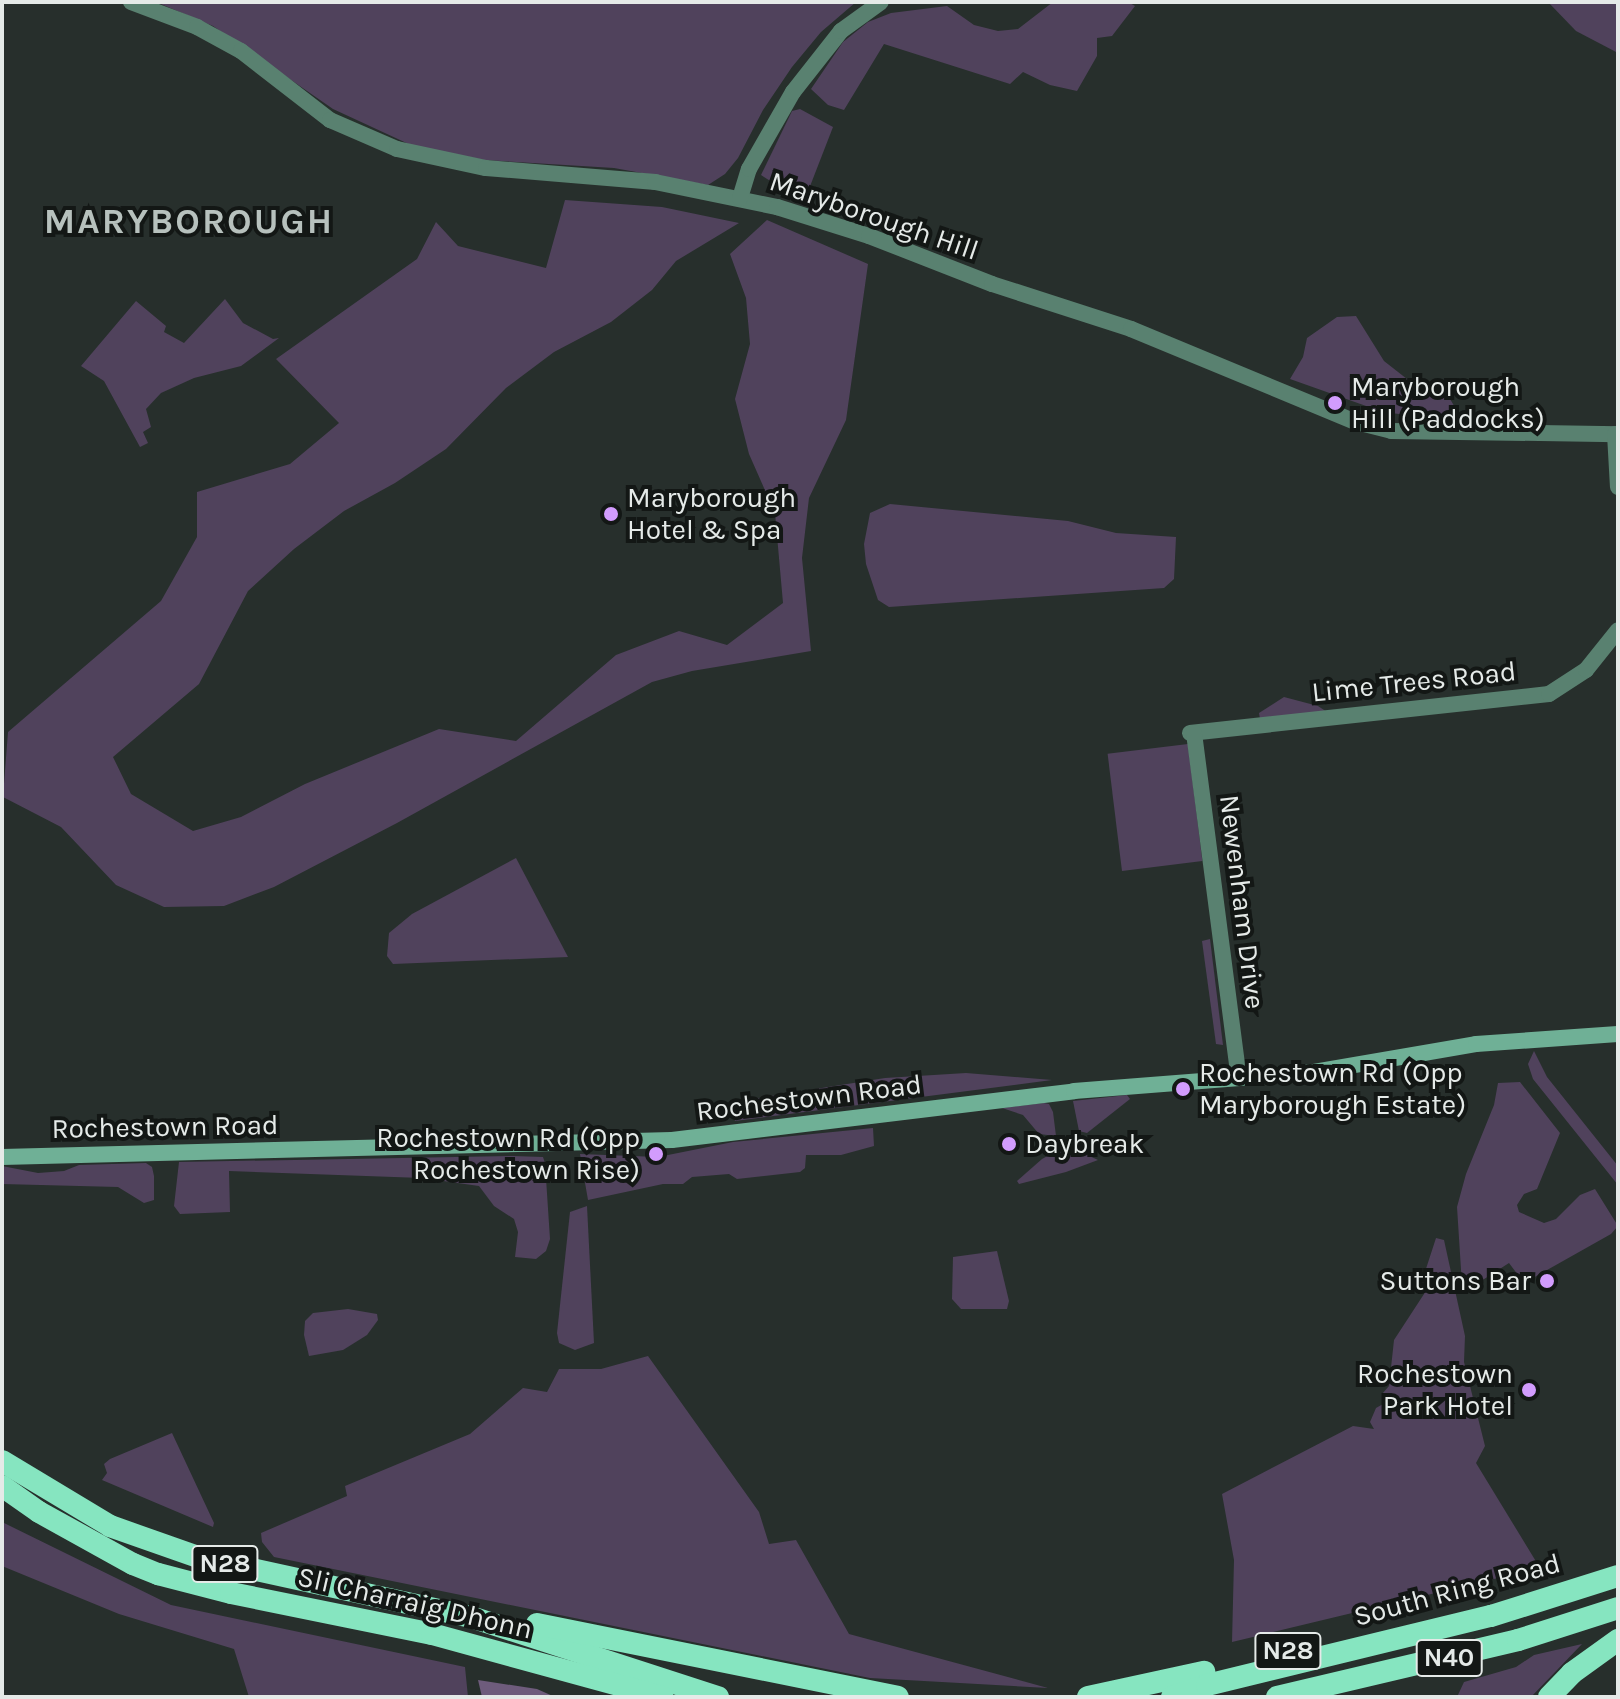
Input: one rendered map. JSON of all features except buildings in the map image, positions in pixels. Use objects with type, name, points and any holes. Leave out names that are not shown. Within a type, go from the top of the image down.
[{"type":"highway","name":"Sli Charraig Dhonn","points":[[2,1461],[110,1526],[201,1558],[468,1616]]},
{"type":"highway","name":"Sli Charraig Dhonn","points":[[2,1486],[39,1512],[133,1564],[207,1588],[432,1634],[554,1665]]},
{"type":"highway","points":[[2,1504],[46,1529],[133,1564]]},
{"type":"highway","name":"South Ring Road","points":[[1172,1697],[1207,1685],[1491,1616],[1618,1576]]},
{"type":"highway","name":"N40","points":[[1277,1697],[1518,1640],[1618,1608]]},
{"type":"highway","name":"N28","points":[[468,1616],[718,1697]]},
{"type":"highway","name":"N28","points":[[468,1616],[556,1627],[898,1697]]},
{"type":"highway","name":"N28","points":[[1088,1697],[1299,1649],[1491,1616]]},
{"type":"highway","points":[[1549,1697],[1572,1673],[1618,1640]]},
{"type":"highway","name":"N28","points":[[554,1665],[663,1697]]},
{"type":"highway","points":[[554,1665],[630,1697]]},
{"type":"main road","name":"Rochestown Road","points":[[2,1157],[672,1140],[1074,1091],[1314,1072],[1476,1044],[1618,1034]]},
{"type":"street","name":"Maryborough Hill","points":[[131,2],[197,27],[241,51],[330,120],[397,149],[486,168],[655,182],[740,198],[869,236],[992,284],[1131,329],[1356,422],[1391,431],[1616,434]]},
{"type":"street","points":[[740,198],[749,169],[793,92],[841,31],[881,2]]},
{"type":"street","points":[[1616,434],[1618,487]]},
{"type":"street","name":"Lime Trees Road","points":[[1192,733],[1549,694],[1586,670],[1618,630]]},
{"type":"street","name":"Newenham Drive","points":[[1192,733],[1239,1078]]},
{"type":"shaded area","points":[[156,2],[856,2],[821,32],[792,67],[763,110],[738,158],[725,174],[708,185],[614,168],[484,160],[413,146],[333,109],[213,26]]},
{"type":"shaded area","points":[[1053,2],[1128,2],[1135,6],[1112,36],[1097,38],[1097,56],[1077,91],[1050,85],[1023,72],[1010,84],[884,44],[844,110],[828,105],[811,89],[843,42],[868,22],[891,13],[947,6],[974,25],[998,31],[1018,29]]},
{"type":"shaded area","points":[[1548,2],[1618,2],[1618,53],[1576,31]]},
{"type":"shaded area","points":[[800,109],[833,127],[807,194],[783,189],[761,175],[792,111]]},
{"type":"shaded area","points":[[565,200],[662,207],[739,223],[676,261],[652,290],[611,322],[554,352],[506,388],[446,449],[395,483],[344,511],[294,549],[248,591],[199,684],[113,757],[131,794],[193,831],[241,817],[305,784],[439,729],[516,741],[616,655],[679,631],[727,645],[783,603],[775,513],[749,454],[735,399],[750,344],[746,298],[730,254],[767,220],[868,264],[846,420],[809,498],[802,558],[811,651],[692,671],[652,682],[397,823],[274,887],[224,906],[164,907],[116,885],[61,827],[3,797],[8,732],[161,601],[197,537],[197,492],[290,464],[339,423],[276,359],[417,259],[436,222],[458,246],[546,268]]},
{"type":"shaded area","points":[[225,299],[243,323],[273,339],[279,338],[241,366],[194,378],[161,393],[146,409],[151,427],[143,432],[148,443],[140,447],[104,381],[81,366],[136,301],[166,326],[164,332],[184,343]]},
{"type":"shaded area","points":[[1356,316],[1384,361],[1407,379],[1446,392],[1460,416],[1423,417],[1383,412],[1290,379],[1303,357],[1307,338],[1337,317]]},
{"type":"shaded area","points":[[890,504],[1068,521],[1116,533],[1176,537],[1174,579],[1164,588],[889,607],[878,600],[866,564],[864,544],[870,513]]},
{"type":"shaded area","points":[[1284,697],[1318,706],[1327,712],[1260,719],[1259,713]]},
{"type":"shaded area","points":[[1188,744],[1202,861],[1122,871],[1108,754]]},
{"type":"shaded area","points":[[516,858],[568,957],[393,964],[387,956],[389,933],[412,914]]},
{"type":"shaded area","points":[[1210,939],[1223,1045],[1216,1044],[1202,941]]},
{"type":"shaded area","points":[[1534,1051],[1547,1077],[1618,1166],[1618,1185],[1533,1079],[1528,1064]]},
{"type":"shaded area","points":[[966,1073],[1052,1080],[735,1121],[732,1112],[753,1099],[885,1078]]},
{"type":"shaded area","points":[[1520,1082],[1560,1133],[1537,1189],[1524,1194],[1517,1205],[1519,1212],[1544,1223],[1556,1219],[1580,1195],[1595,1189],[1618,1226],[1611,1234],[1524,1283],[1509,1263],[1478,1283],[1462,1285],[1457,1207],[1466,1174],[1494,1105],[1498,1083]]},
{"type":"shaded area","points":[[1127,1095],[1130,1099],[1087,1133],[1079,1131],[1073,1101]]},
{"type":"shaded area","points":[[1049,1104],[1053,1112],[1056,1136],[1039,1134],[1023,1115],[1002,1108]]},
{"type":"shaded area","points":[[873,1128],[874,1146],[841,1155],[806,1155],[805,1168],[800,1172],[737,1179],[729,1174],[692,1177],[683,1184],[663,1184],[588,1200],[580,1154],[658,1157],[733,1142]]},
{"type":"shaded area","points":[[1055,1152],[1081,1152],[1098,1160],[1019,1184],[1017,1181]]},
{"type":"shaded area","points":[[543,1157],[545,1163],[550,1239],[546,1251],[536,1259],[515,1257],[518,1232],[514,1219],[494,1206],[479,1186],[422,1178],[229,1171],[230,1212],[180,1214],[174,1206],[179,1162]]},
{"type":"shaded area","points":[[146,1163],[152,1167],[154,1176],[154,1200],[144,1203],[118,1187],[2,1184],[2,1166],[38,1173],[64,1171],[79,1165]]},
{"type":"shaded area","points":[[587,1206],[594,1343],[575,1350],[559,1343],[557,1333],[570,1212]]},
{"type":"shaded area","points":[[1436,1238],[1444,1240],[1465,1336],[1464,1362],[1485,1446],[1476,1463],[1540,1568],[1232,1642],[1234,1560],[1222,1494],[1353,1426],[1374,1429],[1370,1422],[1376,1408],[1383,1404],[1382,1394],[1389,1386],[1394,1340],[1424,1294],[1423,1278]]},
{"type":"shaded area","points":[[997,1251],[1009,1301],[1007,1309],[961,1309],[952,1299],[953,1257]]},
{"type":"shaded area","points":[[348,1309],[377,1314],[378,1320],[367,1335],[343,1350],[309,1356],[304,1335],[305,1321],[313,1313]]},
{"type":"shaded area","points":[[648,1356],[759,1512],[769,1544],[796,1540],[849,1634],[1048,1688],[870,1678],[274,1557],[262,1542],[261,1533],[347,1496],[345,1486],[470,1434],[523,1388],[547,1392],[559,1369],[601,1369]]},
{"type":"shaded area","points":[[172,1433],[214,1523],[213,1527],[102,1480],[107,1473],[104,1464],[110,1459]]},
{"type":"shaded area","points":[[2,1522],[171,1605],[465,1667],[468,1697],[249,1697],[234,1649],[119,1614],[2,1566]]},
{"type":"shaded area","points":[[1582,1644],[1531,1697],[1457,1697],[1464,1682],[1516,1667],[1534,1655]]},
{"type":"shaded area","points":[[478,1680],[537,1689],[555,1697],[482,1697]]},
{"type":"place","name":"Maryborough Hill (Paddocks)","points":[[1335,403]]},
{"type":"place","name":"Maryborough Hotel & Spa","points":[[611,514]]},
{"type":"place","name":"Rochestown Rd (Opp Maryborough Estate)","points":[[1183,1089]]},
{"type":"place","name":"Daybreak","points":[[1009,1144]]},
{"type":"place","name":"Rochestown Rd (Opp Rochestown Rise)","points":[[656,1154]]},
{"type":"place","name":"Suttons Bar","points":[[1547,1281]]},
{"type":"place","name":"Rochestown Park Hotel","points":[[1529,1390]]},
{"type":"district","name":"MARYBOROUGH","points":[[189,222]]}]
